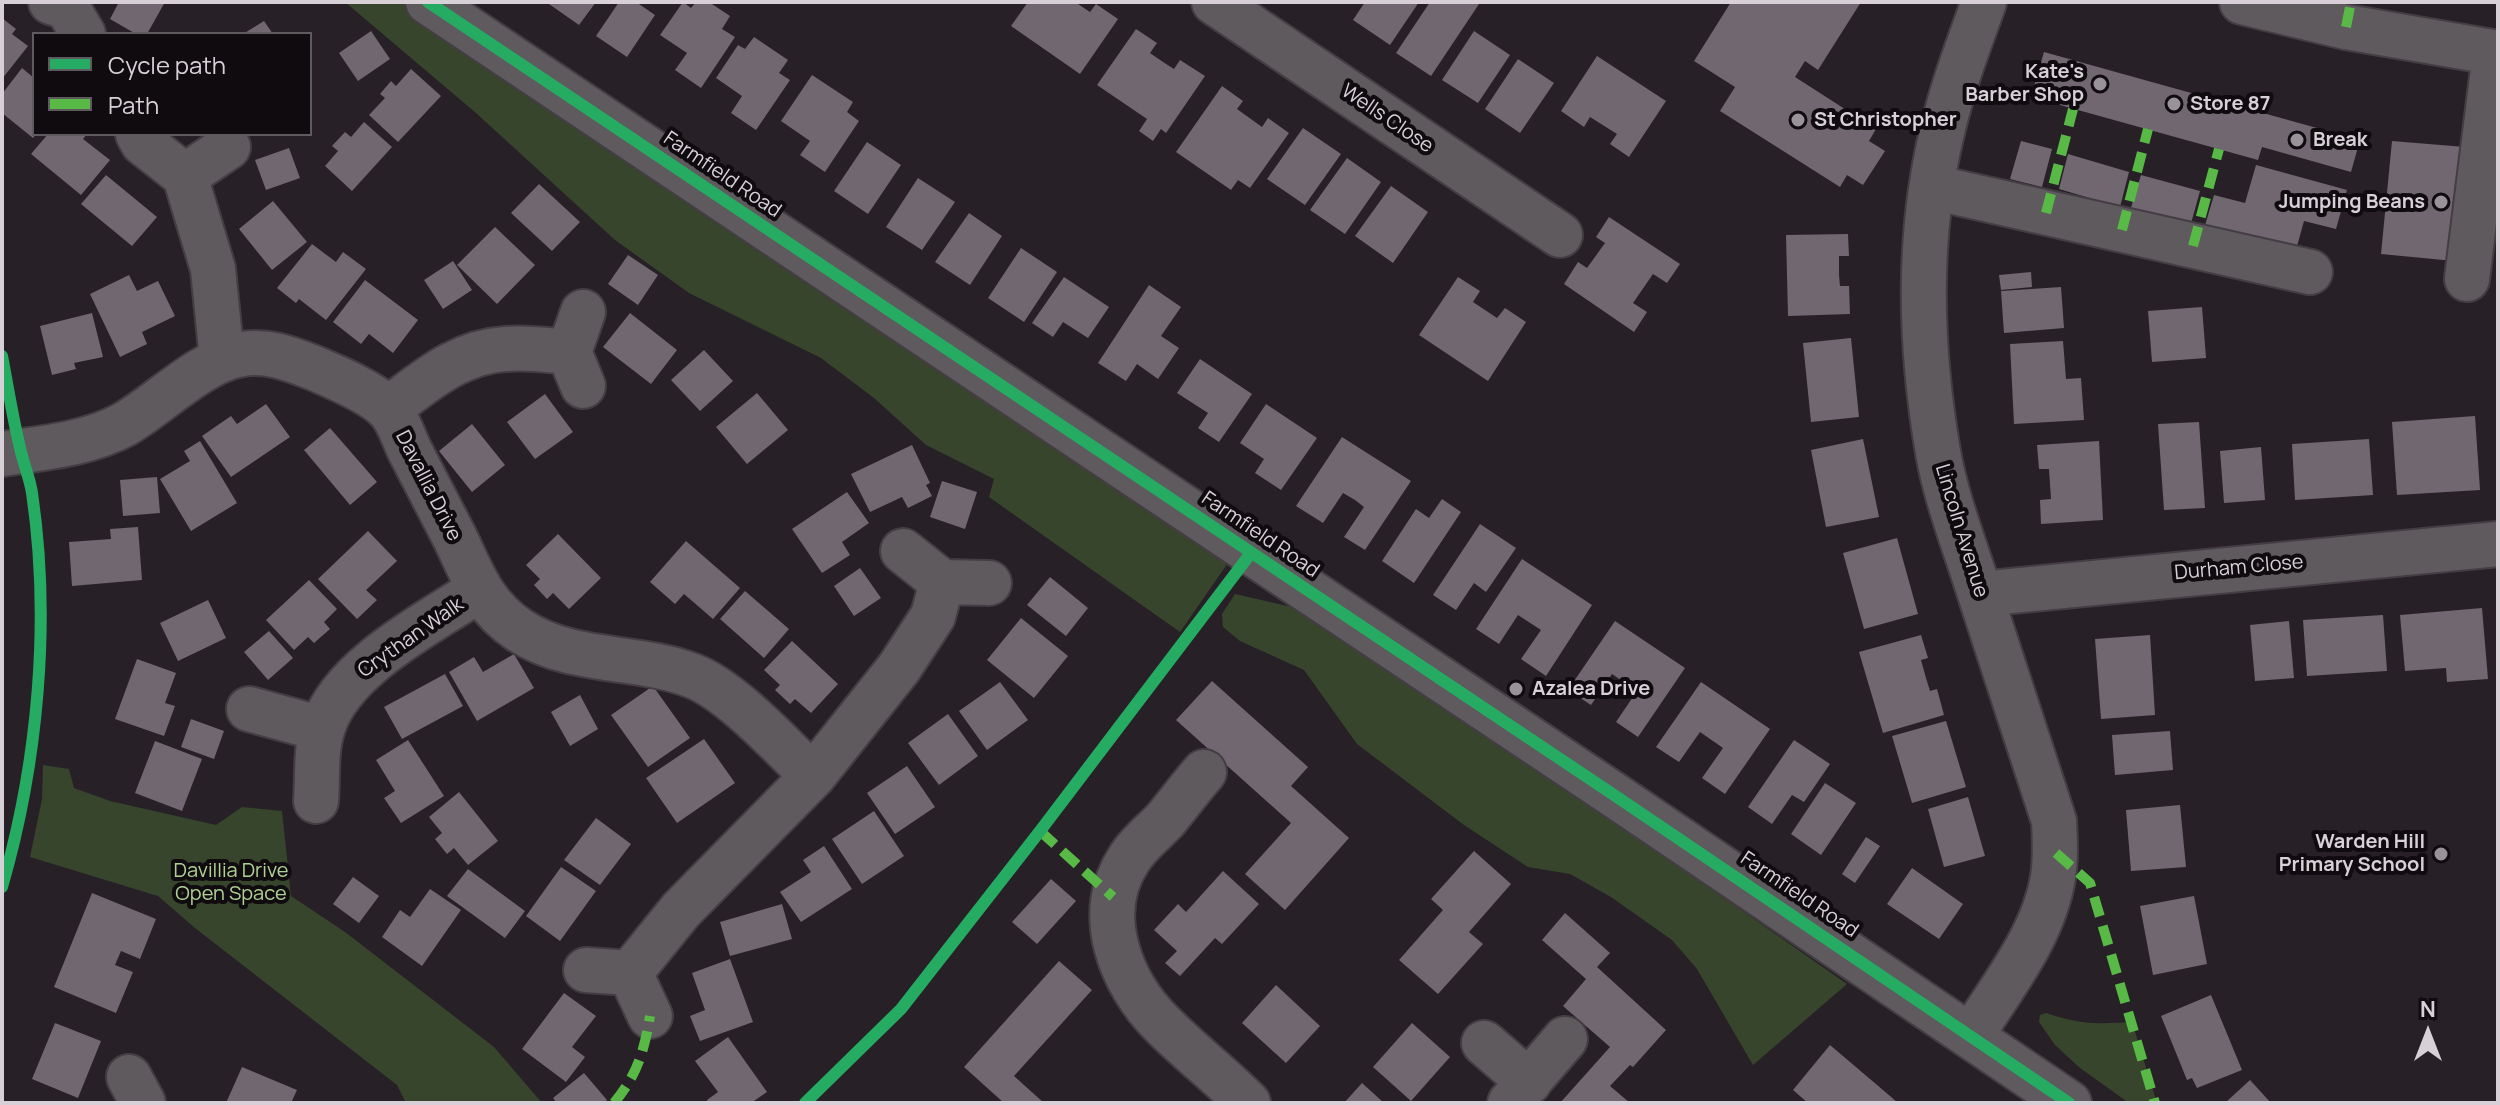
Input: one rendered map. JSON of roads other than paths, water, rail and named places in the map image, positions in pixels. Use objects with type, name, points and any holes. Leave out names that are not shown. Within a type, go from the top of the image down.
[{"type":"street","points":[[51,2],[67,7],[82,32]]},
{"type":"street","name":"Farmfield Road","points":[[428,2],[2069,1103]]},
{"type":"street","name":"Wells Close","points":[[1214,2],[1560,235]]},
{"type":"street","name":"Lincoln Avenue","points":[[1971,1036],[2033,937],[2046,908],[2056,853],[2054,821],[1980,594],[1939,455],[1929,386],[1925,268],[1932,187],[1949,104],[1984,2]]},
{"type":"street","points":[[2242,2],[2346,27],[2496,53],[2467,279]]},
{"type":"street","points":[[139,136],[143,143],[185,176],[213,269],[222,359]]},
{"type":"street","points":[[185,176],[228,147]]},
{"type":"street","points":[[1932,187],[2310,272]]},
{"type":"street","points":[[388,409],[443,368],[473,354],[509,348],[578,350]]},
{"type":"street","name":"Davallia Drive","points":[[2,454],[86,439],[107,432],[222,359],[250,353],[278,355],[332,375],[388,409],[479,590],[497,612],[519,630],[545,644],[592,657],[671,668],[718,688],[813,776]]},
{"type":"street","name":"Durham Close","points":[[1980,594],[2498,544]]},
{"type":"street","points":[[903,551],[942,582],[989,583]]},
{"type":"street","points":[[630,973],[681,910],[813,776],[899,668],[933,616],[942,582]]},
{"type":"street","name":"Crythan Walk","points":[[316,801],[317,756],[322,729],[329,711],[351,680],[410,635],[479,590]]},
{"type":"street","points":[[249,709],[322,729]]},
{"type":"street","points":[[1204,772],[1129,858],[1117,881],[1111,916],[1120,955],[1145,1004],[1238,1100]]},
{"type":"street","points":[[586,970],[630,973]]},
{"type":"street","points":[[630,973],[650,1016]]},
{"type":"street","points":[[1484,1043],[1519,1093],[1565,1039]]},
{"type":"place","name":"Kate's Barber Shop","points":[[2100,84]]},
{"type":"place","name":"Store 87","points":[[2174,104]]},
{"type":"place","name":"St Christopher","points":[[1798,120]]},
{"type":"place","name":"Break","points":[[2297,140]]},
{"type":"place","name":"Jumping Beans","points":[[2441,202]]},
{"type":"place","name":"Azalea Drive","points":[[1516,689]]},
{"type":"place","name":"Warden Hill Primary School","points":[[2441,854]]},
{"type":"park label","name":"Davillia Drive Open Space","points":[[231,882]]}]
